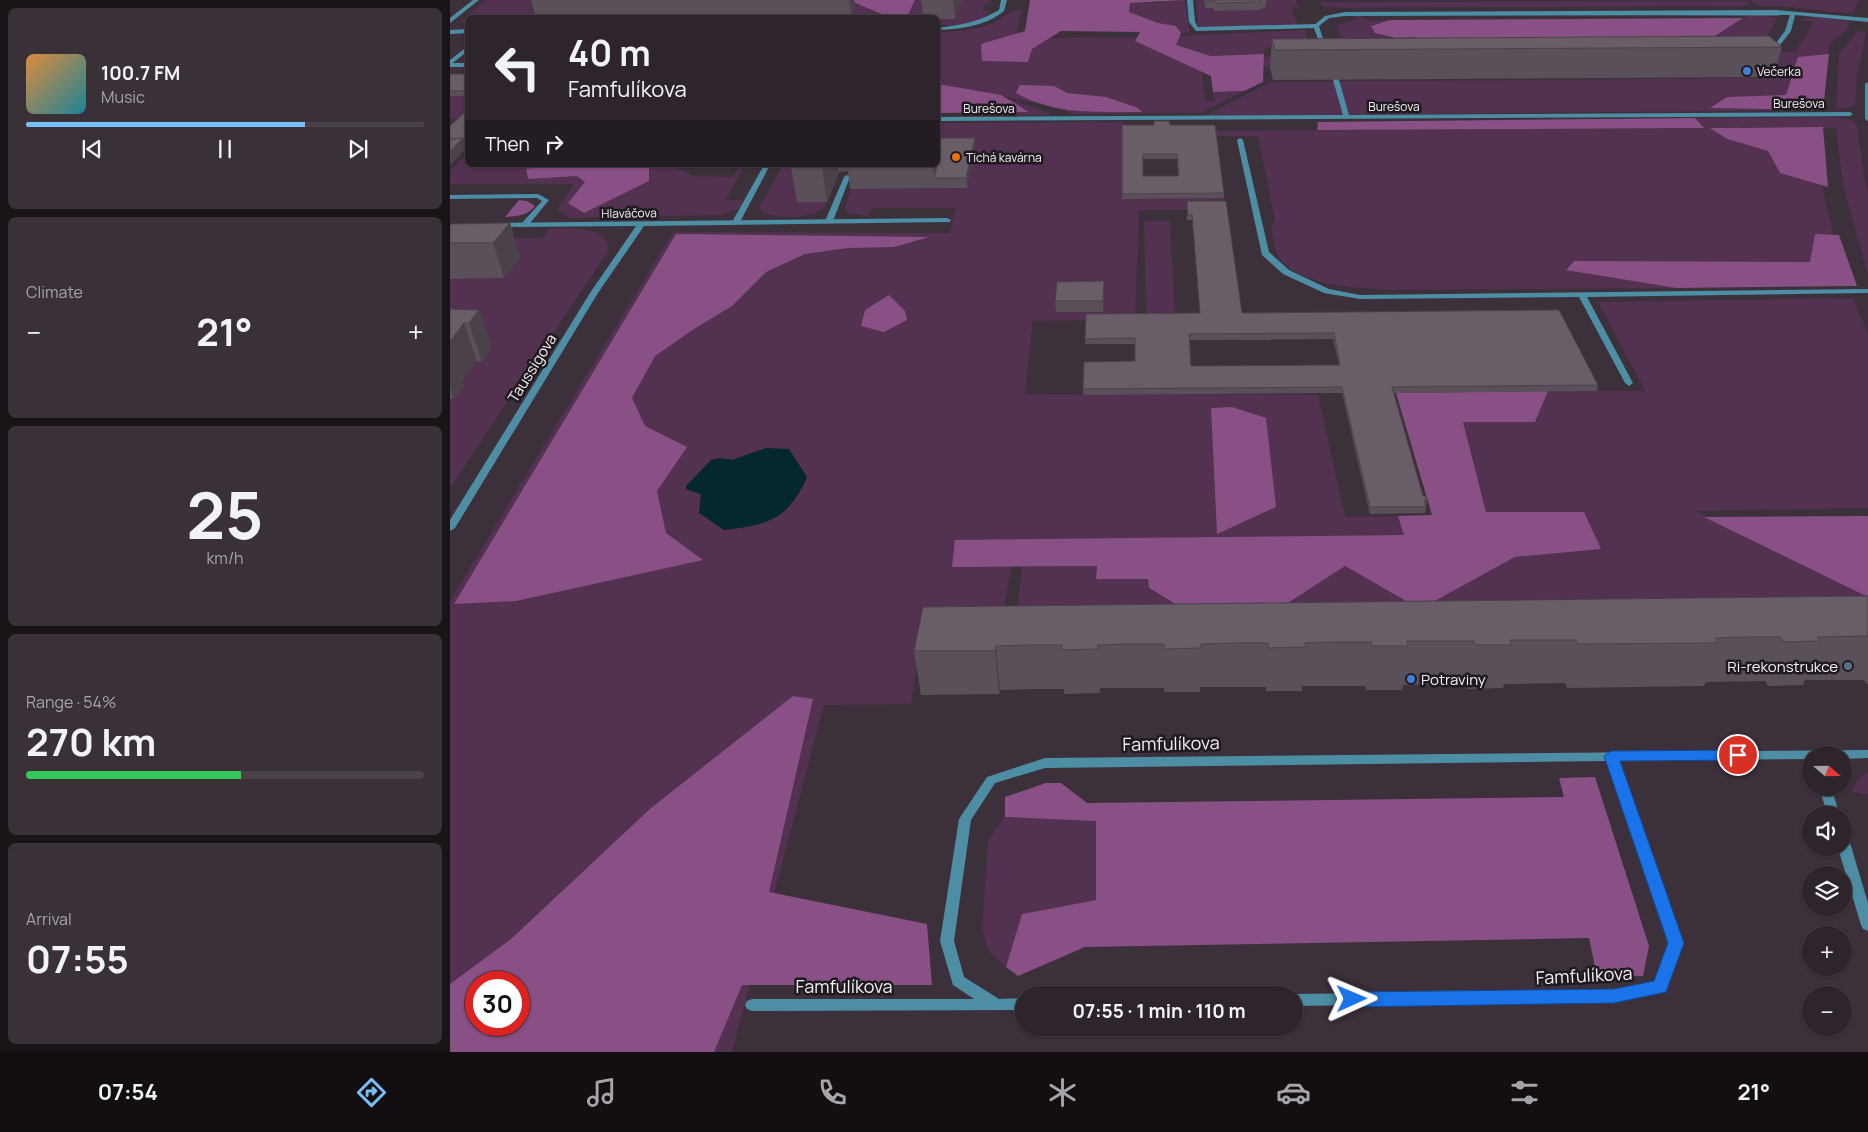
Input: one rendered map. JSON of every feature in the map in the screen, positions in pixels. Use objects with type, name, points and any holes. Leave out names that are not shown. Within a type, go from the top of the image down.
[{"type":"street","points":[[450,21],[476,0]]},
{"type":"street","points":[[940,29],[973,25],[989,19],[1001,11],[1004,0]]},
{"type":"street","points":[[1190,0],[1192,22],[1196,29],[1316,26],[1327,17],[1345,14],[1793,13],[1868,20]]},
{"type":"street","points":[[1760,48],[1778,44],[1788,32],[1793,13]]},
{"type":"street","points":[[1316,26],[1321,40],[1338,47]]},
{"type":"street","points":[[450,32],[465,32]]},
{"type":"street","points":[[450,64],[465,51]]},
{"type":"street","points":[[450,64],[465,65]]},
{"type":"street","points":[[1336,80],[1347,117]]},
{"type":"street","points":[[1868,84],[1868,119]]},
{"type":"street","name":"Burešova","points":[[940,119],[1850,114]]},
{"type":"street","points":[[1240,140],[1265,253],[1286,272],[1327,291],[1360,297],[1868,291]]},
{"type":"street","points":[[736,222],[766,167]]},
{"type":"street","points":[[829,222],[847,176]]},
{"type":"street","points":[[450,197],[538,196],[546,200],[524,225]]},
{"type":"street","name":"Hlaváčova","points":[[487,226],[947,220]]},
{"type":"street","name":"Taussigova","points":[[450,528],[594,293],[641,224]]},
{"type":"street","points":[[1582,295],[1629,383]]},
{"type":"street","name":"Famfulíkova","points":[[1852,754],[1868,754]]},
{"type":"street","name":"Famfulíkova","points":[[996,1005],[958,981],[947,941],[965,819],[991,780],[1045,763],[1802,755]]},
{"type":"street","name":"Famfulíkova","points":[[1303,1000],[1614,996],[1660,987],[1676,943],[1611,756]]},
{"type":"street","points":[[1847,856],[1868,925]]},
{"type":"street","name":"Famfulíkova","points":[[752,1005],[1015,1004]]},
{"type":"shaded area","points":[[486,0],[930,0],[925,15],[850,15],[854,6],[594,15],[468,15]]},
{"type":"shaded area","points":[[739,0],[915,0],[908,15],[884,15],[851,1]]},
{"type":"shaded area","points":[[960,0],[991,0],[990,4],[985,4],[983,11],[989,11],[980,20],[959,25],[940,25],[940,19],[955,19]]},
{"type":"shaded area","points":[[1030,0],[1185,0],[1130,3],[1129,12],[1158,23],[1176,26],[1181,33],[1176,45],[1211,56],[1264,54],[1263,82],[1244,91],[1213,92],[1211,76],[1135,41],[1140,32],[1061,31],[1032,49],[1028,62],[982,61],[981,44],[1025,31]]},
{"type":"shaded area","points":[[1166,0],[1185,0],[1190,33],[1181,33],[1176,26],[1158,23],[1129,12],[1129,3],[1163,3]]},
{"type":"shaded area","points":[[1196,0],[1258,0],[1205,8],[1213,8],[1214,11],[1261,10],[1261,8],[1266,7],[1264,0],[1296,0],[1299,7],[1291,7],[1298,25],[1202,28],[1198,25]]},
{"type":"shaded area","points":[[1750,0],[1859,0],[1853,14],[1780,6],[1758,6]]},
{"type":"shaded area","points":[[1746,1],[1751,6],[1342,8],[1323,6],[1318,2]]},
{"type":"shaded area","points":[[1021,9],[1017,34],[981,44],[1032,49],[1051,38],[1137,37],[1135,40],[1201,70],[1206,101],[1215,101],[1213,92],[1244,91],[1201,113],[1074,114],[1046,105],[940,84],[940,32],[980,28]]},
{"type":"shaded area","points":[[1751,13],[1777,18],[1765,40],[1707,41]]},
{"type":"shaded area","points":[[1352,16],[1362,16],[1359,17],[1372,21],[1390,20],[1371,26],[1396,38],[1416,37],[1420,42],[1344,39],[1339,34],[1337,25],[1357,19]]},
{"type":"shaded area","points":[[1813,17],[1850,21],[1848,28],[1829,45],[1823,110],[1204,116],[1271,82],[1779,78],[1763,62],[1264,66],[1264,56],[1796,52],[1814,22],[1800,20]]},
{"type":"shaded area","points":[[1743,18],[1707,41],[1420,42],[1416,37],[1396,38],[1375,33],[1371,26],[1390,20]]},
{"type":"shaded area","points":[[1305,30],[1307,39],[1303,43],[1265,48],[1264,54],[1211,56],[1175,45],[1180,36]]},
{"type":"shaded area","points":[[1857,31],[1866,32],[1857,77],[1855,104],[1851,107],[1836,110],[1839,54]]},
{"type":"shaded area","points":[[1829,54],[1823,110],[1710,108],[1727,97],[1786,95],[1798,57]]},
{"type":"shaded area","points":[[940,84],[1001,95],[1029,112],[940,113]]},
{"type":"shaded area","points":[[1020,85],[1054,86],[1067,93],[1106,97],[1138,108],[1142,112],[1061,109],[1031,100],[1016,93]]},
{"type":"shaded area","points":[[450,96],[465,96],[465,118],[450,119]]},
{"type":"shaded area","points":[[1006,98],[1050,113],[1049,115],[964,115],[964,113],[1028,111]]},
{"type":"shaded area","points":[[1835,117],[1851,120],[1857,125],[1868,193],[1868,275],[1843,185],[1836,128],[1740,127],[1727,139],[1768,151],[1780,173],[1822,185],[1833,234],[1815,234],[1811,262],[1574,261],[1566,269],[1676,288],[1390,290],[1348,287],[1317,281],[1291,269],[1281,260],[1277,253],[1271,227],[1275,220],[1258,136],[1216,136],[1215,131],[1703,128],[1695,118]]},
{"type":"shaded area","points":[[1695,118],[1704,128],[1317,130],[1318,122]]},
{"type":"shaded area","points":[[1123,122],[1122,199],[1224,198],[1225,204],[1187,205],[1187,210],[1139,210],[1135,319],[1033,321],[1025,394],[1318,395],[1345,517],[1398,516],[1404,535],[1016,541],[1000,629],[923,634],[911,704],[824,705],[732,1052],[450,1052],[450,601],[673,232],[950,233],[956,208],[871,208],[868,216],[847,213],[845,208],[851,189],[967,188],[975,147],[940,147],[940,123]],"holes":[[[1104,292],[1103,312],[1056,312]],[[1232,407],[1217,534],[1211,408]],[[766,448],[701,494],[694,490],[720,458],[732,460]]]},
{"type":"shaded area","points":[[1823,127],[1828,187],[1780,173],[1768,151],[1727,139],[1710,128]]},
{"type":"shaded area","points":[[465,156],[465,167],[676,167],[693,176],[733,177],[739,167],[744,167],[725,200],[743,200],[739,208],[722,215],[569,218],[557,209],[574,184],[450,184],[450,171]]},
{"type":"shaded area","points":[[538,167],[649,167],[649,181],[584,213],[568,203],[585,182],[577,176],[528,179],[526,169]]},
{"type":"shaded area","points":[[782,167],[812,167],[797,202],[827,202],[823,209],[816,213],[793,217],[763,213],[759,207]]},
{"type":"shaded area","points":[[519,200],[527,201],[535,206],[525,214],[505,217]]},
{"type":"shaded area","points":[[1144,221],[1170,221],[1175,316],[1146,317]]},
{"type":"shaded area","points":[[551,228],[583,229],[599,234],[608,244],[607,253],[450,488],[450,399],[454,399],[459,386],[477,361],[450,347],[450,279],[504,278],[450,239],[543,238]]},
{"type":"shaded area","points":[[676,234],[929,237],[894,247],[848,248],[805,254],[766,272],[732,306],[655,356],[632,398],[645,426],[687,447],[657,491],[666,533],[703,560],[516,601],[454,604]]},
{"type":"shaded area","points":[[1815,234],[1839,235],[1857,286],[1676,288],[1566,270],[1574,261],[1810,262]]},
{"type":"shaded area","points":[[889,295],[905,311],[907,320],[884,332],[861,326],[865,310]]},
{"type":"shaded area","points":[[1853,298],[1868,334],[1868,508],[1696,511],[1868,597],[1868,625],[1015,630],[1022,567],[1097,566],[1097,579],[1148,579],[1149,589],[1200,619],[1274,612],[1345,566],[1420,609],[1515,557],[1600,549],[1583,512],[1486,512],[1463,422],[1535,422],[1548,391],[1645,391],[1598,302]]},
{"type":"shaded area","points":[[1548,391],[1535,422],[1463,422],[1486,512],[1584,512],[1601,549],[1515,557],[1420,609],[1345,566],[1274,612],[1200,619],[1149,588],[1148,579],[1096,579],[1097,566],[952,567],[955,540],[1404,535],[1398,516],[1432,515],[1396,393]]},
{"type":"shaded area","points":[[1232,407],[1266,418],[1276,507],[1217,534],[1211,408]]},
{"type":"shaded area","points":[[1868,516],[1868,597],[1704,517]]},
{"type":"shaded area","points":[[793,696],[813,699],[769,892],[927,924],[932,985],[742,985],[714,1052],[450,1052],[450,984],[465,973],[465,1036],[530,1036],[530,971],[468,971],[511,939],[651,808]]},
{"type":"shaded area","points":[[1868,772],[1868,794],[1852,792],[1858,779]]},
{"type":"shaded area","points":[[1595,777],[1649,946],[1643,976],[1597,977],[1589,938],[1085,947],[1018,976],[1006,967],[1022,914],[1096,900],[1096,821],[1005,817],[1005,797],[1046,783],[1061,783],[1087,803],[1564,797],[1559,778]]},
{"type":"shaded area","points":[[1005,817],[1096,820],[1096,900],[1022,914],[1006,967],[989,951],[982,930],[988,840]]},
{"type":"water","points":[[766,448],[789,449],[807,477],[792,503],[784,511],[775,518],[753,526],[724,530],[699,513],[701,494],[686,489],[686,486],[711,460],[720,458],[732,460]]},
{"type":"building","points":[[1214,0],[1261,0],[1261,2],[1214,3]]},
{"type":"building","points":[[1769,36],[1782,47],[1275,50],[1272,39]]},
{"type":"building","points":[[450,74],[465,74],[465,91],[450,91]]},
{"type":"building","points":[[465,112],[465,143],[463,138],[450,139],[450,126]]},
{"type":"building","points":[[1154,121],[1169,121],[1170,125],[1215,125],[1224,193],[1122,194],[1122,125],[1154,125]],"holes":[[[1143,154],[1177,154],[1179,176],[1143,176]]]},
{"type":"building","points":[[463,138],[450,152],[450,139]]},
{"type":"building","points":[[940,138],[975,138],[966,178],[934,178],[937,167],[940,167]]},
{"type":"building","points":[[1187,201],[1226,201],[1242,313],[1559,310],[1598,385],[1392,387],[1423,496],[1426,496],[1427,500],[1424,500],[1426,507],[1370,507],[1342,387],[1083,389],[1084,362],[1135,361],[1135,338],[1085,339],[1086,314],[1200,313],[1192,215],[1188,215]],"holes":[[[1334,333],[1340,365],[1191,366],[1189,334]]]},
{"type":"building","points":[[510,223],[493,243],[450,243],[450,224]]},
{"type":"building","points":[[1104,281],[1103,301],[1055,301],[1057,282]]},
{"type":"building","points":[[450,309],[479,310],[469,323],[464,323],[450,342]]},
{"type":"building","points":[[1868,596],[1868,636],[1817,637],[1820,641],[1783,642],[1781,637],[1745,637],[1716,638],[1718,643],[1578,644],[1576,640],[1510,640],[1512,645],[1475,645],[1474,641],[1407,641],[1408,646],[1372,646],[1371,642],[1338,642],[1305,643],[1306,647],[1268,648],[1268,643],[1235,643],[1201,644],[1201,648],[1164,649],[1164,644],[1131,644],[1098,645],[1098,649],[1061,650],[1062,645],[1029,645],[996,646],[995,651],[914,651],[923,607]]},
{"type":"place","name":"Večerka","points":[[1747,71]]},
{"type":"place","name":"Tichá kavárna","points":[[956,157]]},
{"type":"place","name":"Ri-rekonstrukce","points":[[1848,666]]},
{"type":"place","name":"Potraviny","points":[[1411,679]]},
{"type":"route","points":[[1352,999],[1614,996],[1660,987],[1676,943],[1611,756],[1738,755]]}]
